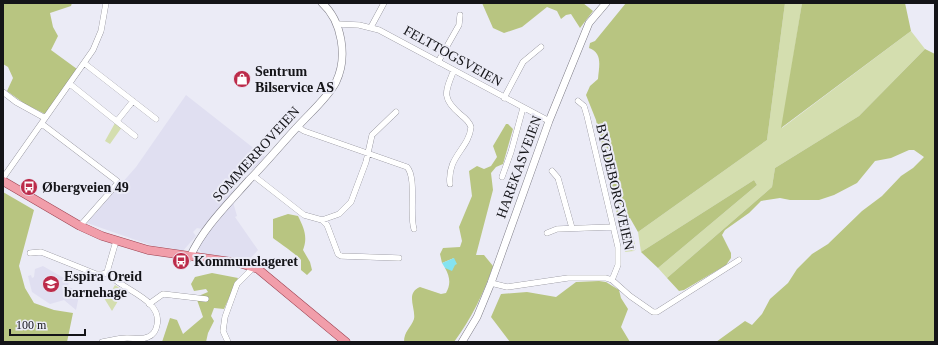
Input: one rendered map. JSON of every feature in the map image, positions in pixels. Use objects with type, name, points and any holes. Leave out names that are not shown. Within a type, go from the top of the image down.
[{"type":"main road","points":[[3,179],[80,226],[116,241],[148,250],[239,263],[254,267],[272,279],[346,342]]},
{"type":"street","points":[[3,179],[84,63],[99,37],[106,3]]},
{"type":"street","name":"SOMMERROVEIEN","points":[[190,257],[198,241],[330,91],[336,81],[342,62],[337,24],[331,12],[322,3]]},
{"type":"street","points":[[371,27],[384,3]]},
{"type":"street","name":"HAREKASVEIEN","points":[[462,342],[476,317],[491,283],[549,121],[589,23],[606,3]]},
{"type":"street","points":[[438,62],[459,25],[460,15]]},
{"type":"street","name":"FELTTOGSVEIEN","points":[[337,24],[371,27],[384,32],[549,121]]},
{"type":"street","points":[[504,98],[523,62],[541,47]]},
{"type":"street","points":[[84,63],[156,119]]},
{"type":"street","points":[[450,184],[449,176],[451,165],[467,139],[471,127],[467,120],[449,104],[446,97],[447,87],[454,70]]},
{"type":"street","points":[[70,84],[135,136]]},
{"type":"street","points":[[3,92],[16,102],[45,118]]},
{"type":"street","points":[[117,121],[133,101]]},
{"type":"street","name":"BYGDEBORGVEIEN","points":[[578,101],[584,106],[587,116],[620,257],[616,273],[612,280]]},
{"type":"street","points":[[502,177],[511,152],[523,108]]},
{"type":"street","points":[[322,220],[339,214],[351,202],[368,153],[372,135],[396,112]]},
{"type":"street","points":[[42,124],[117,181],[117,184],[80,226]]},
{"type":"street","points":[[298,127],[310,133],[368,153],[410,170],[412,177],[411,216],[414,229]]},
{"type":"street","points":[[552,171],[558,178],[572,228]]},
{"type":"street","points":[[254,176],[304,214],[322,220],[327,225],[338,254],[341,256],[399,258]]},
{"type":"street","points":[[547,233],[556,229],[613,227]]},
{"type":"street","points":[[107,272],[116,241]]},
{"type":"street","points":[[30,253],[41,252],[96,274],[103,274],[107,272]]},
{"type":"street","points":[[491,283],[507,287],[568,278],[595,277],[612,280],[630,296],[653,312],[657,312],[739,260]]},
{"type":"street","points":[[228,342],[223,331],[227,311],[237,284],[254,267]]},
{"type":"street","points":[[102,342],[126,338],[143,339],[152,335],[157,326],[157,317],[149,304],[136,293],[113,280],[107,272]]},
{"type":"street","points":[[149,304],[158,296],[163,294],[206,300]]},
{"type":"shaded area","points":[[186,95],[265,157],[252,170],[239,170],[231,179],[235,189],[202,229],[197,228],[193,232],[196,236],[181,253],[172,248],[153,246],[87,223],[136,167]]},
{"type":"shaded area","points":[[233,202],[237,216],[235,217],[258,250],[248,261],[203,255],[199,249],[200,243]]},
{"type":"shaded area","points":[[43,266],[69,281],[68,287],[80,291],[76,310],[64,300],[50,304],[32,292],[28,276],[31,275],[32,278],[34,277],[35,269]]},
{"type":"green space","points":[[3,3],[72,3],[71,6],[50,13],[53,27],[58,36],[51,50],[77,69],[45,114],[25,104],[7,91],[13,78],[8,67],[3,64]]},
{"type":"green space","points":[[482,3],[583,3],[593,11],[580,28],[571,14],[566,15],[561,19],[557,11],[547,7],[522,27],[504,33],[493,28]]},
{"type":"green space","points":[[626,3],[785,3],[767,140],[638,232],[630,218],[618,218],[610,185],[612,169],[604,158],[596,120],[586,95],[590,86],[598,79],[599,69],[598,57],[593,50],[589,48],[590,43],[595,41]]},
{"type":"green space","points":[[785,3],[802,3],[782,128],[911,31],[925,49],[859,116],[775,168],[772,187],[667,278],[658,268],[757,185],[754,180],[641,252],[638,232],[767,140]]},
{"type":"green space","points":[[802,3],[905,3],[911,31],[781,128]]},
{"type":"green space","points":[[925,49],[935,54],[935,342],[716,342],[745,321],[752,325],[762,314],[770,299],[788,283],[797,269],[812,254],[828,244],[862,211],[882,196],[901,176],[913,168],[924,157],[914,150],[909,150],[891,158],[875,161],[857,183],[834,195],[819,200],[790,200],[780,198],[761,201],[749,213],[725,230],[722,235],[731,253],[731,258],[726,265],[684,290],[679,291],[667,278],[772,187],[775,168],[859,116]]},
{"type":"green space","points":[[115,123],[122,127],[110,144],[105,141]]},
{"type":"green space","points":[[506,124],[513,129],[503,164],[496,167],[491,173],[493,190],[476,255],[484,255],[493,266],[486,286],[466,324],[454,342],[404,342],[406,332],[414,319],[412,301],[413,293],[420,287],[441,294],[446,293],[448,290],[449,280],[445,268],[454,258],[442,263],[440,254],[443,248],[460,247],[462,241],[459,227],[472,196],[469,171],[477,166],[484,169],[491,166],[497,157],[493,146]]},
{"type":"green space","points":[[754,180],[757,185],[658,268],[641,252]]},
{"type":"green space","points":[[3,192],[34,210],[19,266],[25,288],[34,303],[54,310],[73,313],[67,342],[3,342]]},
{"type":"green space","points":[[288,214],[298,216],[304,229],[305,241],[303,250],[310,262],[312,270],[307,275],[301,270],[300,258],[273,238],[273,219]]},
{"type":"green space","points":[[629,218],[636,249],[634,251],[625,252],[619,222]]},
{"type":"green space","points":[[212,273],[238,278],[224,309],[214,308],[211,316],[214,321],[208,333],[206,342],[162,342],[170,318],[177,320],[183,334],[203,317],[196,297],[208,292],[206,289],[194,291],[191,284],[195,277]]},
{"type":"green space","points":[[576,282],[606,282],[619,290],[621,298],[628,309],[621,327],[630,342],[510,342],[491,317],[501,294],[527,292],[556,297]]},
{"type":"green space","points":[[115,285],[124,291],[112,311],[104,298],[109,289],[112,290]]},
{"type":"water","points":[[454,258],[457,264],[452,271],[445,268],[442,263]]},
{"type":"place","name":"Sentrum Bilservice AS","points":[[242,79]]},
{"type":"place","name":"Øbergveien 49","points":[[29,187]]},
{"type":"place","name":"Kommunelageret","points":[[181,261]]},
{"type":"place","name":"Espira Oreid barnehage","points":[[51,284]]}]
